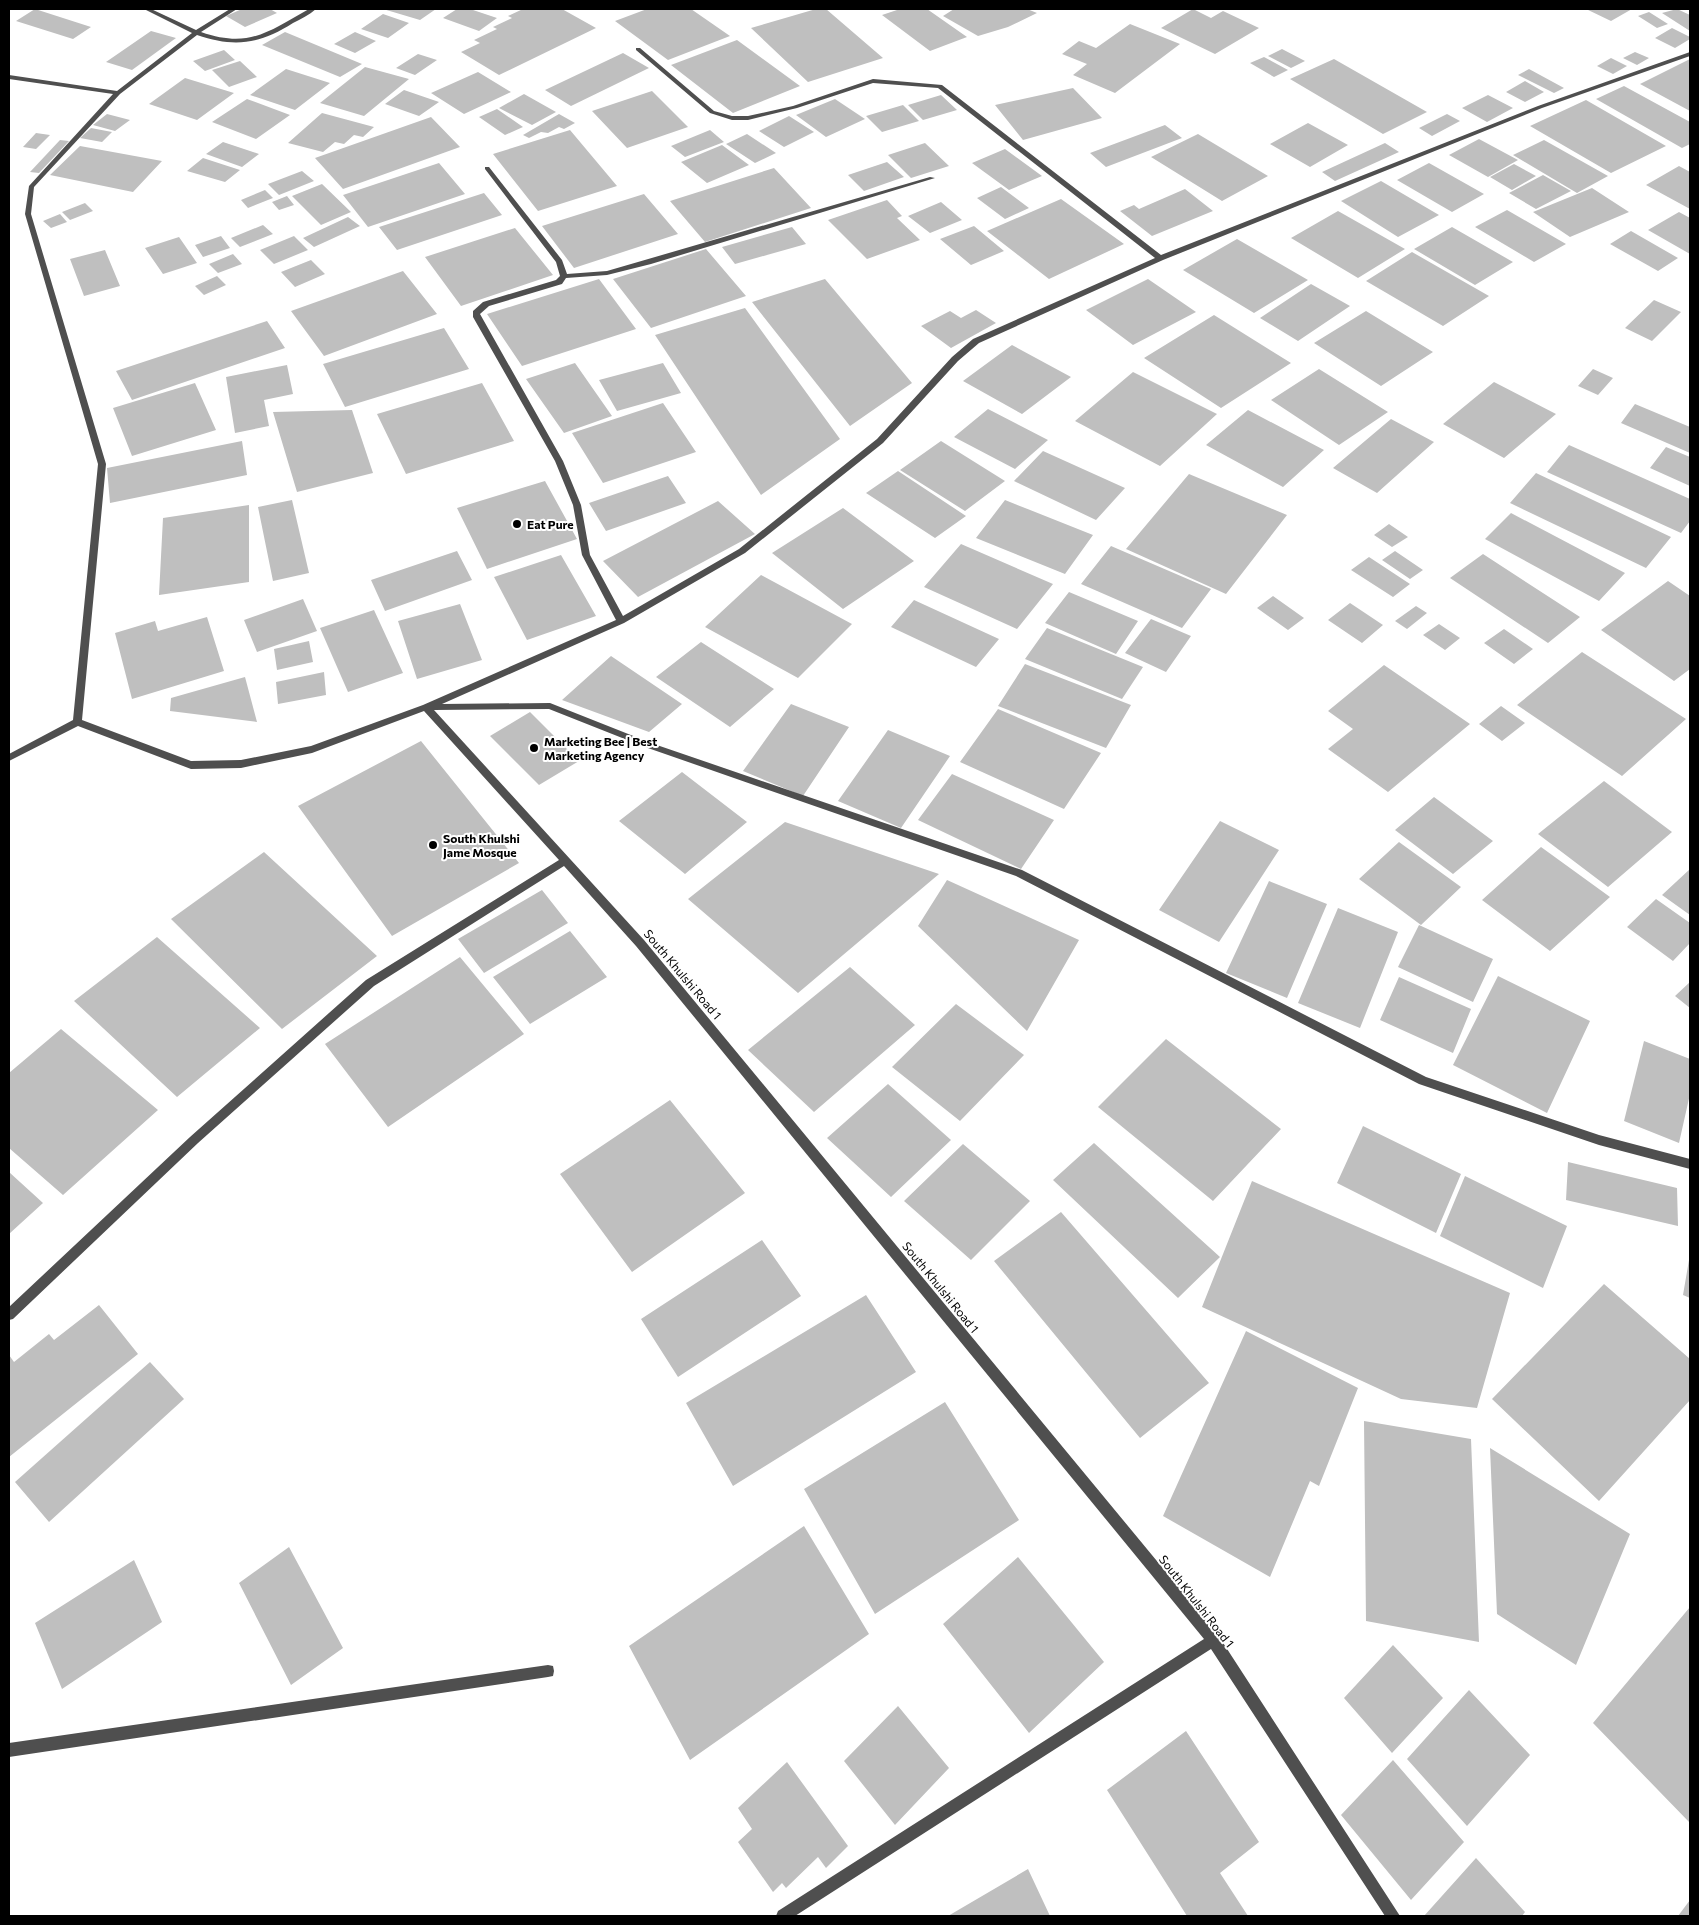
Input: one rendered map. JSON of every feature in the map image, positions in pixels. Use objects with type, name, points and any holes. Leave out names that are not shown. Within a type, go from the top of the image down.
[{"type":"street","points":[[147,9],[197,32],[225,41],[247,41],[260,38],[313,9]]},
{"type":"street","points":[[77,722],[102,464],[28,214],[31,187],[118,93],[197,32],[234,9]]},
{"type":"street","points":[[638,49],[712,112],[732,118],[748,118],[795,107],[873,81],[940,86],[1160,258]]},
{"type":"street","points":[[9,758],[77,722],[191,765],[240,764],[312,748],[426,707],[621,621],[742,551],[880,441],[955,359],[976,341],[1160,258],[1540,107],[1690,54]]},
{"type":"street","points":[[9,77],[118,93]]},
{"type":"street","points":[[487,168],[559,262],[564,271],[564,276],[559,282],[486,304],[476,313],[559,461],[577,505],[586,555],[621,621]]},
{"type":"street","points":[[564,276],[607,272],[640,264],[932,178]]},
{"type":"street","points":[[426,707],[550,706],[648,745],[1019,873],[1423,1081],[1599,1140],[1690,1164]]},
{"type":"street","name":"South Khulshi Road 1","points":[[426,707],[640,943],[1213,1640],[1393,1916]]},
{"type":"street","points":[[9,1315],[194,1140],[370,983],[566,860]]},
{"type":"street","points":[[783,1916],[1213,1640]]},
{"type":"street","points":[[9,1750],[548,1671]]},
{"type":"building","points":[[35,9],[91,27],[73,39],[16,21]]},
{"type":"building","points":[[242,9],[270,9],[277,13],[245,27],[226,16]]},
{"type":"building","points":[[383,9],[436,9],[420,20]]},
{"type":"building","points":[[457,9],[470,9],[497,18],[479,31],[443,18]]},
{"type":"building","points":[[523,9],[562,9],[596,28],[499,75],[461,52],[480,43],[474,40],[497,29],[493,27],[512,18],[508,16]]},
{"type":"building","points":[[647,9],[691,9],[730,36],[668,60],[615,21]]},
{"type":"building","points":[[816,9],[826,9],[883,58],[808,82],[751,28]]},
{"type":"building","points":[[900,9],[927,9],[967,37],[930,51],[882,15]]},
{"type":"building","points":[[954,9],[1027,9],[1037,13],[1008,27],[978,36],[943,16]]},
{"type":"building","points":[[1193,9],[1211,18],[1223,11],[1259,28],[1215,54],[1161,28]]},
{"type":"building","points":[[1586,9],[1632,9],[1611,21]]},
{"type":"building","points":[[1677,9],[1690,15],[1690,31],[1662,13]]},
{"type":"building","points":[[1649,12],[1668,24],[1657,28],[1638,16]]},
{"type":"building","points":[[383,14],[409,23],[388,38],[361,29]]},
{"type":"building","points":[[1130,24],[1180,44],[1115,93],[1073,75],[1087,64],[1062,54],[1079,41],[1096,48]]},
{"type":"building","points":[[1672,28],[1690,37],[1690,39],[1675,48],[1655,38]]},
{"type":"building","points":[[151,31],[176,38],[132,70],[106,62]]},
{"type":"building","points":[[285,32],[362,64],[340,77],[262,45]]},
{"type":"building","points":[[355,32],[376,41],[355,53],[334,44]]},
{"type":"building","points":[[737,40],[800,86],[733,113],[671,65]]},
{"type":"building","points":[[1282,49],[1305,61],[1291,68],[1268,56]]},
{"type":"building","points":[[224,50],[235,60],[205,71],[193,61]]},
{"type":"building","points":[[1635,52],[1649,58],[1637,65],[1623,58]]},
{"type":"building","points":[[623,53],[649,68],[571,106],[545,90]]},
{"type":"building","points":[[418,54],[437,60],[415,75],[396,68]]},
{"type":"building","points":[[1264,57],[1288,70],[1274,77],[1250,63]]},
{"type":"building","points":[[1611,58],[1627,66],[1613,74],[1597,66]]},
{"type":"building","points":[[1334,59],[1427,112],[1383,134],[1290,79]]},
{"type":"building","points":[[1690,59],[1690,111],[1640,84]]},
{"type":"building","points":[[240,61],[257,77],[229,87],[212,70]]},
{"type":"building","points":[[365,67],[409,79],[364,116],[320,103]]},
{"type":"building","points":[[286,69],[330,83],[295,110],[250,95]]},
{"type":"building","points":[[1529,69],[1564,88],[1554,93],[1518,75]]},
{"type":"building","points":[[478,72],[511,92],[464,114],[431,93]]},
{"type":"building","points":[[185,78],[234,93],[197,120],[149,104]]},
{"type":"building","points":[[1525,81],[1544,92],[1525,102],[1506,92]]},
{"type":"building","points":[[1624,86],[1690,122],[1690,144],[1682,148],[1596,99]]},
{"type":"building","points":[[1073,88],[1102,118],[1023,140],[995,105]]},
{"type":"building","points":[[404,90],[439,102],[419,116],[385,104]]},
{"type":"building","points":[[652,91],[688,127],[627,148],[592,111]]},
{"type":"building","points":[[524,94],[556,112],[532,125],[499,108]]},
{"type":"building","points":[[941,95],[957,110],[923,120],[908,105]]},
{"type":"building","points":[[1488,95],[1513,108],[1487,122],[1462,108]]},
{"type":"building","points":[[247,99],[290,115],[256,139],[212,122]]},
{"type":"building","points":[[835,99],[865,119],[826,137],[796,115]]},
{"type":"building","points":[[1586,100],[1666,146],[1611,173],[1530,126]]},
{"type":"building","points":[[903,105],[919,121],[882,132],[866,116]]},
{"type":"building","points":[[497,109],[523,127],[505,135],[479,117]]},
{"type":"building","points":[[322,113],[374,127],[363,137],[354,135],[344,144],[335,142],[323,152],[288,143]]},
{"type":"building","points":[[107,114],[130,120],[115,131],[93,125]]},
{"type":"building","points":[[559,114],[575,123],[564,129],[559,127],[548,133],[541,132],[529,138],[523,135]]},
{"type":"building","points":[[1447,114],[1460,121],[1432,136],[1419,128]]},
{"type":"building","points":[[789,116],[814,132],[784,147],[759,131]]},
{"type":"building","points":[[431,117],[460,147],[343,189],[315,158]]},
{"type":"building","points":[[1308,123],[1348,145],[1310,167],[1270,144]]},
{"type":"building","points":[[1165,125],[1182,138],[1106,167],[1090,153]]},
{"type":"building","points":[[91,128],[112,132],[102,142],[80,138]]},
{"type":"building","points":[[570,130],[617,186],[538,211],[493,154]]},
{"type":"building","points":[[710,130],[724,142],[685,157],[671,146]]},
{"type":"building","points":[[36,133],[50,135],[36,149],[23,147]]},
{"type":"building","points":[[747,134],[776,153],[755,163],[726,144]]},
{"type":"building","points":[[1198,134],[1268,176],[1222,201],[1151,157]]},
{"type":"building","points":[[1479,139],[1518,160],[1488,177],[1449,155]]},
{"type":"building","points":[[60,140],[69,141],[39,173],[30,172]]},
{"type":"building","points":[[1544,140],[1608,176],[1577,193],[1513,155]]},
{"type":"building","points":[[223,142],[259,154],[242,167],[206,154]]},
{"type":"building","points":[[925,143],[949,166],[911,178],[888,155]]},
{"type":"building","points":[[1385,143],[1399,152],[1335,181],[1322,172]]},
{"type":"building","points":[[722,145],[749,165],[707,183],[681,162]]},
{"type":"building","points":[[80,146],[162,161],[133,192],[50,175]]},
{"type":"building","points":[[1005,149],[1042,176],[1009,190],[972,163]]},
{"type":"building","points":[[203,158],[240,170],[225,182],[187,171]]},
{"type":"building","points":[[887,162],[904,177],[864,191],[848,175]]},
{"type":"building","points":[[439,163],[465,194],[368,227],[343,195]]},
{"type":"building","points":[[1429,163],[1484,194],[1452,212],[1397,180]]},
{"type":"building","points":[[1514,164],[1536,176],[1512,190],[1490,177]]},
{"type":"building","points":[[1679,166],[1690,172],[1690,209],[1646,185]]},
{"type":"building","points":[[774,168],[811,208],[705,242],[670,201]]},
{"type":"building","points":[[302,171],[314,181],[279,195],[268,184]]},
{"type":"building","points":[[1543,175],[1571,191],[1536,209],[1509,193]]},
{"type":"building","points":[[1381,181],[1439,215],[1398,237],[1341,201]]},
{"type":"building","points":[[322,184],[351,212],[321,225],[292,196]]},
{"type":"building","points":[[1001,187],[1029,208],[1005,219],[977,198]]},
{"type":"building","points":[[1592,188],[1629,212],[1570,237],[1533,212]]},
{"type":"building","points":[[1185,189],[1213,211],[1152,236],[1120,211],[1134,205],[1139,209]]},
{"type":"building","points":[[265,190],[273,198],[248,208],[241,200]]},
{"type":"building","points":[[484,193],[502,215],[397,250],[379,227]]},
{"type":"building","points":[[644,194],[678,234],[574,268],[542,226]]},
{"type":"building","points":[[287,196],[294,205],[279,210],[272,202]]},
{"type":"building","points":[[1061,199],[1124,244],[1049,279],[987,231]]},
{"type":"building","points":[[887,200],[902,216],[897,218],[920,240],[867,259],[828,220]]},
{"type":"building","points":[[941,202],[962,220],[930,233],[908,216]]},
{"type":"building","points":[[85,203],[93,211],[70,220],[62,212]]},
{"type":"building","points":[[1507,210],[1566,244],[1534,262],[1475,227]]},
{"type":"building","points":[[1338,211],[1405,249],[1358,278],[1291,238]]},
{"type":"building","points":[[1679,212],[1690,218],[1690,254],[1648,230]]},
{"type":"building","points":[[60,214],[67,222],[51,228],[43,221]]},
{"type":"building","points":[[348,217],[360,226],[314,247],[303,238]]},
{"type":"building","points":[[263,225],[273,234],[240,247],[231,238]]},
{"type":"building","points":[[974,226],[1004,251],[971,265],[940,239]]},
{"type":"building","points":[[792,227],[806,244],[735,264],[722,247]]},
{"type":"building","points":[[1452,227],[1513,262],[1475,285],[1414,249]]},
{"type":"building","points":[[515,228],[553,275],[461,306],[425,257]]},
{"type":"building","points":[[1631,231],[1678,258],[1658,271],[1610,244]]},
{"type":"building","points":[[221,236],[230,248],[203,257],[195,245]]},
{"type":"building","points":[[294,236],[308,250],[274,264],[260,250]]},
{"type":"building","points":[[179,237],[197,263],[163,274],[145,248]]},
{"type":"building","points":[[1237,239],[1308,280],[1254,313],[1183,270]]},
{"type":"building","points":[[706,249],[746,296],[651,328],[613,279]]},
{"type":"building","points":[[105,250],[120,286],[84,296],[70,259]]},
{"type":"building","points":[[1412,252],[1489,296],[1443,326],[1366,281]]},
{"type":"building","points":[[233,254],[242,264],[218,273],[209,264]]},
{"type":"building","points":[[311,260],[325,274],[295,287],[281,272]]},
{"type":"building","points":[[403,271],[437,314],[324,356],[291,311]]},
{"type":"building","points":[[217,276],[226,285],[204,295],[195,286]]},
{"type":"building","points":[[599,279],[636,329],[522,366],[487,314]]},
{"type":"building","points":[[825,279],[912,383],[850,426],[752,302]]},
{"type":"building","points":[[1148,279],[1196,312],[1133,345],[1086,310]]},
{"type":"building","points":[[1311,284],[1350,306],[1298,341],[1260,318]]},
{"type":"building","points":[[1654,300],[1681,312],[1652,341],[1625,328]]},
{"type":"building","points":[[745,308],[840,439],[761,495],[655,335]]},
{"type":"building","points":[[976,310],[996,323],[951,348],[921,326],[950,311],[961,318]]},
{"type":"building","points":[[1366,311],[1433,352],[1381,386],[1314,343]]},
{"type":"building","points":[[1214,315],[1291,363],[1221,408],[1144,358]]},
{"type":"building","points":[[267,321],[285,348],[132,400],[116,371]]},
{"type":"building","points":[[444,328],[469,369],[345,407],[323,364]]},
{"type":"building","points":[[1012,345],[1071,377],[1022,414],[963,381]]},
{"type":"building","points":[[575,363],[612,416],[564,433],[526,379]]},
{"type":"building","points":[[663,363],[681,393],[617,411],[599,380]]},
{"type":"building","points":[[287,365],[293,394],[264,400],[269,426],[235,433],[226,377]]},
{"type":"building","points":[[1319,369],[1388,412],[1339,445],[1271,400]]},
{"type":"building","points":[[1593,369],[1613,378],[1598,395],[1578,386]]},
{"type":"building","points":[[1133,372],[1217,414],[1160,466],[1075,421]]},
{"type":"building","points":[[1494,382],[1556,414],[1504,458],[1443,424]]},
{"type":"building","points":[[195,383],[216,430],[132,456],[113,408]]},
{"type":"building","points":[[482,383],[514,441],[406,474],[377,414]]},
{"type":"building","points":[[663,403],[696,452],[603,483],[572,433]]},
{"type":"building","points":[[1635,404],[1690,427],[1690,453],[1621,423]]},
{"type":"building","points":[[988,409],[1048,440],[1015,469],[954,437]]},
{"type":"building","points":[[352,410],[373,473],[297,492],[273,412]]},
{"type":"building","points":[[1248,410],[1324,450],[1283,487],[1206,445]]},
{"type":"building","points":[[1391,419],[1434,442],[1377,493],[1333,468]]},
{"type":"building","points":[[242,441],[247,475],[110,503],[107,468]]},
{"type":"building","points":[[941,441],[1005,481],[965,511],[900,470]]},
{"type":"building","points":[[1569,445],[1690,499],[1690,521],[1681,533],[1547,472]]},
{"type":"building","points":[[1666,447],[1690,457],[1690,486],[1650,468]]},
{"type":"building","points":[[1043,451],[1125,488],[1096,520],[1014,481]]},
{"type":"building","points":[[898,471],[966,516],[935,538],[866,493]]},
{"type":"building","points":[[1536,473],[1671,537],[1646,568],[1510,503]]},
{"type":"building","points":[[1189,474],[1287,515],[1226,594],[1126,549]]},
{"type":"building","points":[[668,476],[686,503],[606,531],[589,503]]},
{"type":"building","name":"Eat Pure","points":[[545,481],[577,539],[487,569],[457,508]]},
{"type":"building","points":[[292,500],[309,573],[273,581],[258,507]]},
{"type":"building","points":[[1005,500],[1093,535],[1065,574],[976,538]]},
{"type":"building","points":[[718,501],[755,534],[638,597],[603,561]]},
{"type":"building","points":[[249,505],[249,582],[159,595],[163,518]]},
{"type":"building","points":[[843,508],[914,561],[843,609],[772,553]]},
{"type":"building","points":[[1511,513],[1625,573],[1599,601],[1485,539]]},
{"type":"building","points":[[1389,524],[1408,537],[1392,547],[1374,535]]},
{"type":"building","points":[[961,544],[1053,584],[1017,629],[924,587]]},
{"type":"building","points":[[1111,546],[1211,589],[1182,628],[1081,584]]},
{"type":"building","points":[[457,551],[472,580],[385,611],[371,580]]},
{"type":"building","points":[[1395,551],[1423,570],[1410,579],[1382,560]]},
{"type":"building","points":[[1483,554],[1580,617],[1548,643],[1450,578]]},
{"type":"building","points":[[561,555],[596,616],[527,640],[494,577]]},
{"type":"building","points":[[1369,557],[1410,584],[1393,597],[1351,570]]},
{"type":"building","points":[[761,575],[852,624],[798,678],[705,627]]},
{"type":"building","points":[[1668,581],[1690,596],[1690,669],[1674,681],[1601,630]]},
{"type":"building","points":[[1069,592],[1138,621],[1116,654],[1045,623]]},
{"type":"building","points":[[1273,596],[1304,618],[1288,630],[1257,608]]},
{"type":"building","points":[[303,599],[317,631],[257,652],[244,620]]},
{"type":"building","points":[[914,600],[999,639],[976,667],[891,627]]},
{"type":"building","points":[[1350,603],[1383,625],[1362,643],[1328,620]]},
{"type":"building","points":[[460,604],[482,660],[417,679],[398,621]]},
{"type":"building","points":[[1416,606],[1427,613],[1407,629],[1395,621]]},
{"type":"building","points":[[374,610],[403,673],[348,692],[320,628]]},
{"type":"building","points":[[207,617],[224,671],[132,699],[115,633],[155,621],[158,631]]},
{"type":"building","points":[[1151,619],[1191,636],[1166,672],[1125,653]]},
{"type":"building","points":[[1439,624],[1460,638],[1445,650],[1423,635]]},
{"type":"building","points":[[1047,628],[1143,667],[1122,699],[1025,659]]},
{"type":"building","points":[[1504,629],[1533,649],[1514,664],[1484,643]]},
{"type":"building","points":[[309,641],[313,662],[277,670],[274,649]]},
{"type":"building","points":[[701,642],[774,689],[730,727],[656,677]]},
{"type":"building","points":[[1582,652],[1686,719],[1622,776],[1517,705]]},
{"type":"building","points":[[611,656],[682,704],[649,732],[562,700]]},
{"type":"building","points":[[1025,664],[1131,705],[1106,748],[998,706]]},
{"type":"building","points":[[1384,665],[1470,724],[1388,792],[1328,749],[1353,729],[1328,711]]},
{"type":"building","points":[[324,672],[326,695],[278,704],[276,682]]},
{"type":"building","points":[[245,677],[257,722],[170,711],[171,698]]},
{"type":"building","points":[[791,704],[849,727],[803,796],[743,771]]},
{"type":"building","points":[[1501,706],[1525,723],[1502,741],[1479,724]]},
{"type":"building","points":[[998,709],[1101,753],[1064,809],[960,762]]},
{"type":"building","name":"Marketing Bee | Best Marketing Agency","points":[[530,712],[579,761],[539,785],[490,736]]},
{"type":"building","points":[[888,730],[950,756],[901,828],[838,801]]},
{"type":"building","points":[[421,741],[519,863],[392,936],[298,806]]},
{"type":"building","points":[[682,772],[747,822],[685,874],[619,821]]},
{"type":"building","points":[[952,774],[1054,820],[1021,869],[918,820]]},
{"type":"building","points":[[1604,781],[1672,832],[1608,887],[1538,834]]},
{"type":"building","points":[[1434,797],[1493,841],[1453,874],[1395,830]]},
{"type":"building","points":[[1220,821],[1279,850],[1219,942],[1159,910]]},
{"type":"building","points":[[785,822],[939,874],[798,993],[688,899]]},
{"type":"building","points":[[1399,842],[1461,887],[1421,925],[1359,879]]},
{"type":"building","points":[[1541,847],[1610,897],[1550,951],[1482,900]]},
{"type":"building","points":[[264,852],[377,956],[282,1029],[171,919]]},
{"type":"building","points":[[1690,869],[1690,915],[1662,895]]},
{"type":"building","points":[[947,880],[1079,940],[1027,1031],[918,926]]},
{"type":"building","points":[[1269,881],[1327,904],[1287,998],[1226,973]]},
{"type":"building","points":[[542,890],[568,923],[484,973],[458,939]]},
{"type":"building","points":[[1656,899],[1690,923],[1690,943],[1673,961],[1627,927]]},
{"type":"building","points":[[1338,908],[1398,932],[1360,1028],[1298,1003]]},
{"type":"building","points":[[1419,925],[1493,959],[1473,1002],[1398,967]]},
{"type":"building","points":[[570,931],[607,977],[530,1024],[493,977]]},
{"type":"building","points":[[157,937],[260,1028],[177,1097],[74,1001]]},
{"type":"building","points":[[460,957],[524,1034],[388,1127],[325,1044]]},
{"type":"building","points":[[850,967],[915,1025],[814,1112],[748,1050]]},
{"type":"building","points":[[1498,976],[1590,1021],[1547,1113],[1453,1065]]},
{"type":"building","points":[[1399,977],[1471,1009],[1453,1053],[1380,1020]]},
{"type":"building","points":[[1690,982],[1690,1008],[1675,996]]},
{"type":"building","points":[[956,1004],[1024,1055],[960,1121],[892,1067]]},
{"type":"building","points":[[61,1029],[158,1110],[63,1195],[9,1148],[9,1073]]},
{"type":"building","points":[[1166,1039],[1281,1129],[1213,1201],[1098,1107]]},
{"type":"building","points":[[1644,1041],[1690,1059],[1690,1094],[1679,1143],[1624,1121]]},
{"type":"building","points":[[888,1084],[951,1140],[891,1197],[827,1138]]},
{"type":"building","points":[[670,1100],[745,1193],[632,1272],[560,1174]]},
{"type":"building","points":[[1363,1126],[1461,1174],[1436,1233],[1337,1183]]},
{"type":"building","points":[[1094,1143],[1220,1257],[1178,1298],[1053,1180]]},
{"type":"building","points":[[963,1144],[1030,1201],[971,1260],[904,1201]]},
{"type":"building","points":[[1568,1162],[1677,1188],[1678,1226],[1566,1200]]},
{"type":"building","points":[[9,1172],[43,1203],[9,1234]]},
{"type":"building","points":[[1465,1176],[1567,1226],[1543,1288],[1440,1236]]},
{"type":"building","points":[[1252,1181],[1510,1293],[1477,1408],[1401,1399],[1202,1307]]},
{"type":"building","points":[[1061,1212],[1209,1383],[1140,1438],[994,1261]]},
{"type":"building","points":[[762,1240],[801,1296],[678,1377],[641,1319]]},
{"type":"building","points":[[1690,1260],[1690,1298],[1683,1295]]},
{"type":"building","points":[[1604,1284],[1690,1359],[1690,1400],[1599,1501],[1492,1399]]},
{"type":"building","points":[[866,1295],[916,1372],[733,1486],[686,1403]]},
{"type":"building","points":[[99,1305],[138,1354],[9,1457],[9,1355],[14,1362],[49,1334],[54,1340]]},
{"type":"building","points":[[1246,1331],[1358,1388],[1319,1486],[1310,1481],[1270,1577],[1163,1516]]},
{"type":"building","points":[[150,1362],[184,1399],[49,1522],[15,1482]]},
{"type":"building","points":[[945,1402],[1019,1520],[875,1614],[804,1489]]},
{"type":"building","points":[[1364,1421],[1471,1439],[1479,1642],[1366,1621]]},
{"type":"building","points":[[1490,1448],[1630,1534],[1576,1665],[1497,1614]]},
{"type":"building","points":[[804,1526],[869,1634],[690,1760],[629,1646]]},
{"type":"building","points":[[289,1547],[343,1648],[291,1685],[239,1583]]},
{"type":"building","points":[[1018,1557],[1104,1662],[1029,1733],[943,1624]]},
{"type":"building","points":[[134,1560],[162,1622],[62,1689],[35,1623]]},
{"type":"building","points":[[1690,1607],[1690,1823],[1593,1723]]},
{"type":"building","points":[[1393,1645],[1443,1698],[1392,1753],[1344,1698]]},
{"type":"building","points":[[1469,1690],[1530,1755],[1467,1826],[1407,1759]]},
{"type":"building","points":[[898,1706],[949,1768],[895,1825],[844,1761]]},
{"type":"building","points":[[1186,1731],[1259,1842],[1220,1873],[1248,1916],[1187,1916],[1107,1790]]},
{"type":"building","points":[[1393,1760],[1464,1842],[1411,1900],[1341,1815]]},
{"type":"building","points":[[787,1762],[848,1846],[826,1868],[818,1857],[786,1888],[782,1883],[773,1892],[738,1842],[752,1829],[738,1808]]},
{"type":"building","points":[[1476,1858],[1525,1912],[1522,1916],[1424,1916]]},
{"type":"building","points":[[1028,1869],[1050,1916],[948,1916]]},
{"type":"building","points":[[1690,1900],[1690,1916],[1678,1916]]},
{"type":"place","name":"Eat Pure","points":[[517,524]]},
{"type":"place","name":"Marketing Bee | Best Marketing Agency","points":[[534,748]]},
{"type":"place","name":"South Khulshi Jame Mosque","points":[[433,845]]}]
